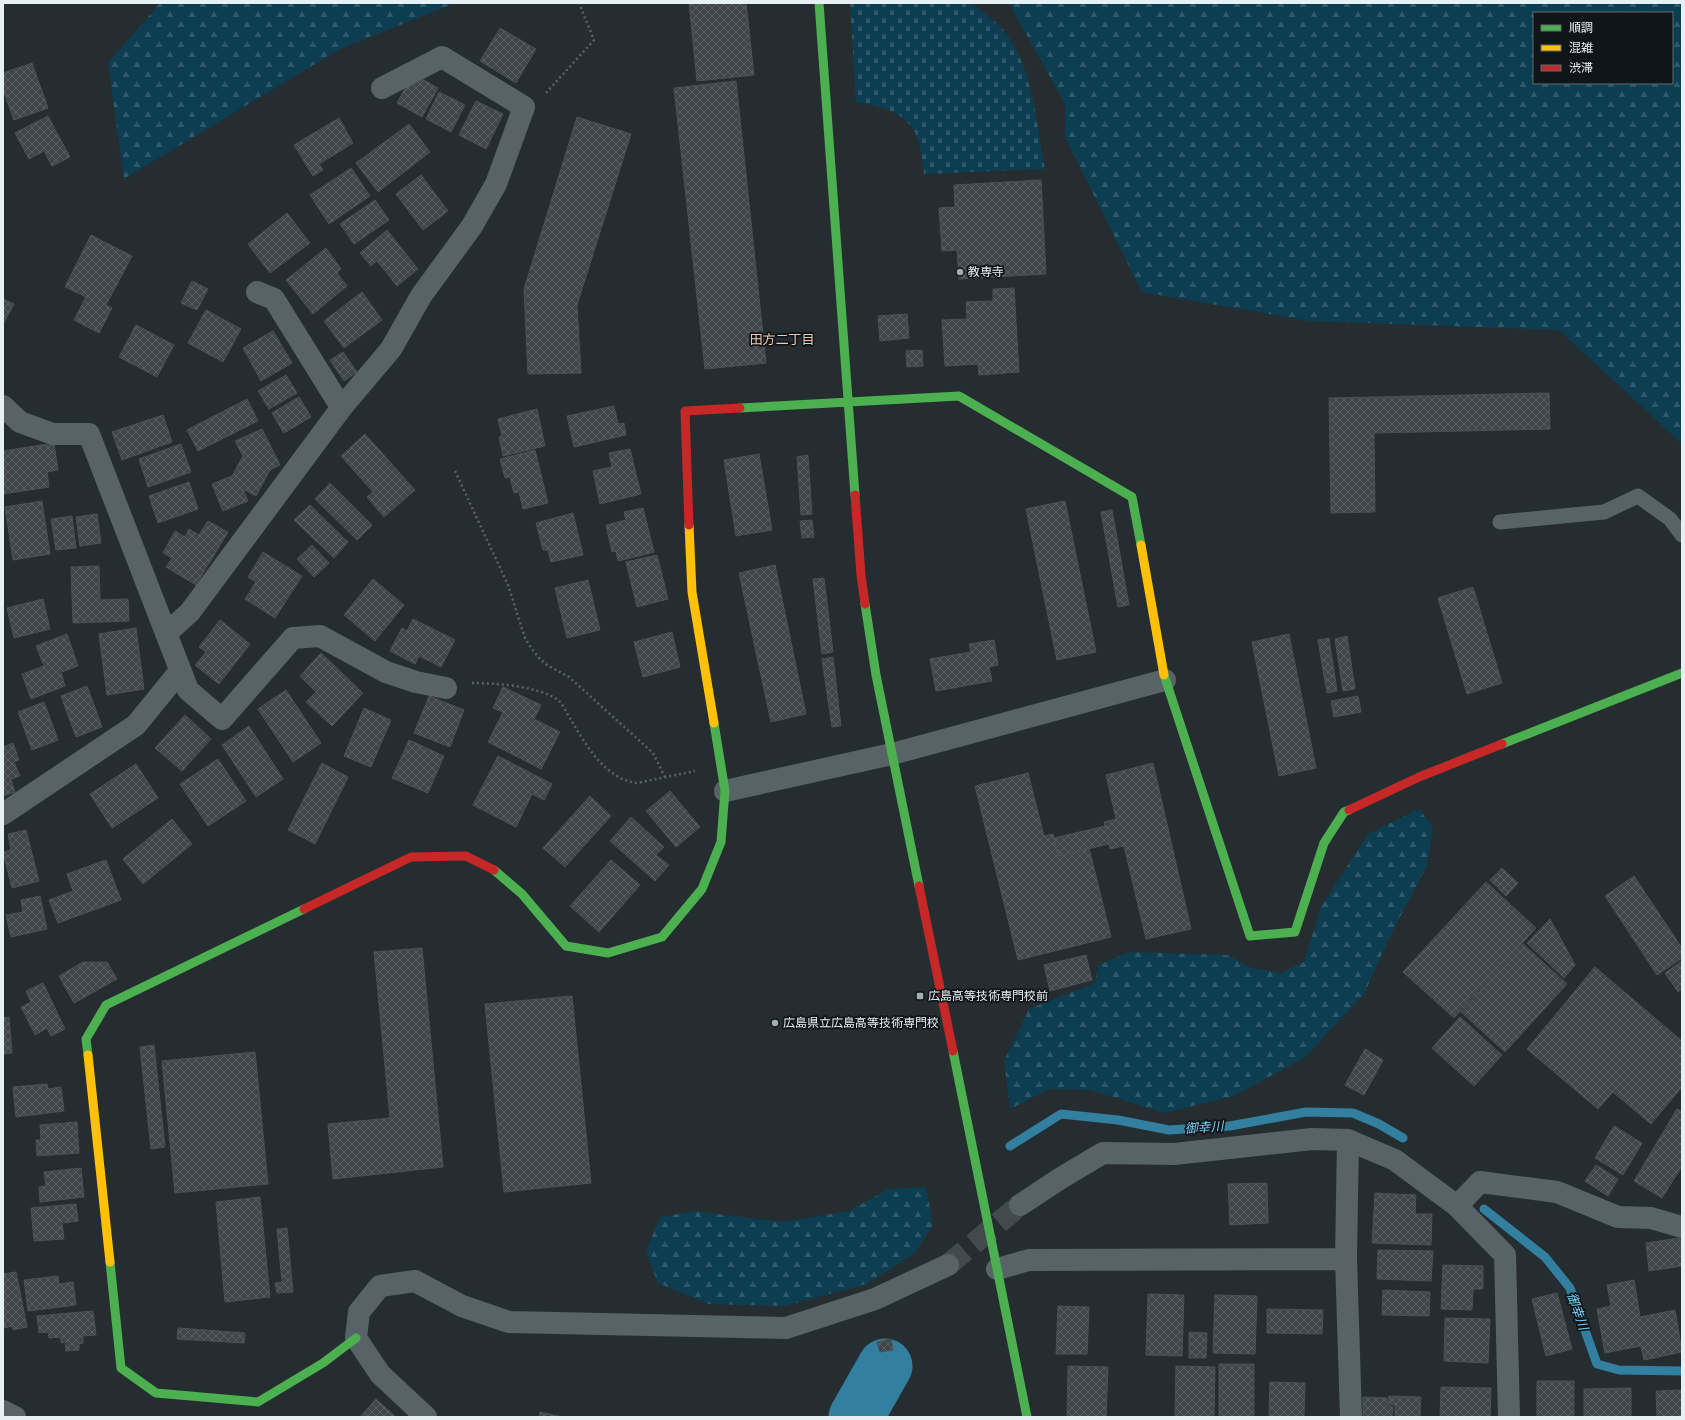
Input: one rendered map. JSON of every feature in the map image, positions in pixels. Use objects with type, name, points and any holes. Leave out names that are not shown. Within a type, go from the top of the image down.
[{"type":"street","points":[[820,3],[847,401],[861,576],[876,675],[1027,1417]]},
{"type":"street","points":[[166,634],[190,612],[342,407],[391,348],[421,296],[472,226],[496,184],[524,107],[442,57],[382,88]]},
{"type":"street","points":[[257,292],[274,299],[342,407]]},
{"type":"street","points":[[356,1338],[323,1363],[258,1402],[156,1393],[121,1368],[86,1040],[106,1005],[411,857],[465,856],[501,874],[532,903],[566,946],[608,953],[662,937],[702,889],[721,842],[725,791],[692,592],[685,411],[959,396],[1132,497],[1165,680],[1250,936],[1295,932],[1324,842],[1344,812],[1419,777],[1682,673]]},
{"type":"street","points":[[3,406],[20,422],[53,434],[89,434],[188,690],[222,719],[293,638],[320,636],[386,672],[416,682],[446,688]]},
{"type":"street","points":[[3,814],[136,725],[180,671]]},
{"type":"street","points":[[725,791],[892,754],[1165,680]]},
{"type":"street","points":[[1020,1205],[1103,1153],[1174,1154],[1312,1139],[1348,1140],[1394,1160],[1457,1206],[1505,1255],[1509,1417]]},
{"type":"street","points":[[1348,1140],[1346,1259],[1351,1417]]},
{"type":"street","points":[[1457,1206],[1480,1182],[1557,1192],[1618,1217],[1650,1218],[1682,1227]]},
{"type":"street","points":[[997,1269],[1029,1260],[1346,1259]]},
{"type":"street","points":[[426,1417],[380,1374],[356,1338],[359,1312],[380,1286],[416,1281],[462,1306],[509,1322],[786,1328],[875,1299],[948,1265]]},
{"type":"street","points":[[3,1411],[15,1417]]},
{"type":"lane","points":[[1500,522],[1604,512],[1638,496],[1670,519],[1682,535]]},
{"type":"path","points":[[524,107],[536,104],[594,40],[579,3]]},
{"type":"path","points":[[455,471],[508,585],[525,638],[531,648],[539,658],[548,665],[569,677],[653,753],[666,777]]},
{"type":"path","points":[[446,688],[459,683],[478,683],[510,685],[548,694],[560,701],[592,753],[603,765],[628,782],[637,783],[721,766]]},
{"type":"green space","points":[[160,3],[455,3],[340,49],[124,179],[108,63]]},
{"type":"green space","points":[[850,3],[970,3],[993,20],[1005,32],[1014,46],[1028,80],[1045,169],[924,174],[919,144],[914,131],[908,123],[893,112],[856,102]]},
{"type":"green space","points":[[1009,3],[1682,3],[1682,444],[1559,330],[1309,321],[1142,292],[1065,137],[1065,104]]},
{"type":"green space","points":[[1419,809],[1433,828],[1427,866],[1392,932],[1364,994],[1305,1057],[1234,1096],[1164,1113],[1090,1090],[1050,1089],[1010,1109],[1004,1061],[1029,1009],[1095,983],[1098,965],[1129,952],[1227,955],[1252,968],[1281,973],[1304,962],[1321,907],[1368,834]]},
{"type":"green space","points":[[926,1187],[933,1225],[914,1254],[866,1284],[785,1306],[708,1304],[658,1283],[646,1252],[660,1217],[695,1211],[782,1222],[849,1211],[889,1189]]},
{"type":"building","points":[[689,3],[746,3],[754,75],[697,81]]},
{"type":"building","points":[[500,28],[536,49],[516,83],[480,61]]},
{"type":"building","points":[[32,63],[48,108],[14,120],[3,89],[3,73]]},
{"type":"building","points":[[413,74],[438,88],[422,117],[397,103]]},
{"type":"building","points":[[736,81],[766,363],[705,369],[674,88]]},
{"type":"building","points":[[439,92],[465,105],[451,132],[426,119]]},
{"type":"building","points":[[476,101],[503,114],[486,149],[459,135]]},
{"type":"building","points":[[48,116],[70,157],[52,166],[44,151],[29,159],[15,133]]},
{"type":"building","points":[[577,117],[631,134],[577,305],[581,373],[528,374],[524,289]]},
{"type":"building","points":[[339,118],[353,143],[319,164],[323,170],[313,176],[294,145]]},
{"type":"building","points":[[409,124],[430,152],[378,192],[356,163]]},
{"type":"building","points":[[351,168],[370,196],[329,224],[310,195]]},
{"type":"building","points":[[421,175],[448,211],[423,230],[396,194]]},
{"type":"building","points":[[1041,180],[1046,274],[959,279],[957,250],[942,251],[939,208],[955,207],[954,185]]},
{"type":"building","points":[[375,200],[389,220],[354,244],[340,224]]},
{"type":"building","points":[[287,213],[310,243],[270,273],[248,244]]},
{"type":"building","points":[[387,230],[418,269],[397,286],[377,261],[371,266],[360,253]]},
{"type":"building","points":[[91,235],[132,256],[106,305],[112,308],[99,333],[74,320],[86,297],[65,287]]},
{"type":"building","points":[[326,248],[341,269],[337,273],[347,286],[313,314],[286,280]]},
{"type":"building","points":[[192,281],[208,289],[197,310],[181,303]]},
{"type":"building","points":[[1014,288],[1019,372],[979,375],[978,364],[945,366],[942,320],[967,319],[966,302],[993,301],[993,289]]},
{"type":"building","points":[[362,292],[382,320],[344,348],[324,321]]},
{"type":"building","points":[[3,299],[14,304],[3,324]]},
{"type":"building","points":[[206,310],[241,329],[223,362],[188,343]]},
{"type":"building","points":[[907,314],[909,338],[880,341],[878,316]]},
{"type":"building","points":[[136,325],[174,345],[157,377],[119,357]]},
{"type":"building","points":[[273,331],[292,363],[261,381],[243,348]]},
{"type":"building","points":[[922,350],[923,366],[907,367],[906,351]]},
{"type":"building","points":[[343,352],[357,372],[344,381],[330,360]]},
{"type":"building","points":[[286,375],[297,393],[269,409],[258,391]]},
{"type":"building","points":[[1549,393],[1550,429],[1374,433],[1375,512],[1331,513],[1329,398]]},
{"type":"building","points":[[299,397],[311,417],[284,433],[272,413]]},
{"type":"building","points":[[247,399],[258,421],[198,451],[187,430]]},
{"type":"building","points":[[614,406],[618,424],[624,423],[626,435],[574,447],[567,416]]},
{"type":"building","points":[[537,409],[545,446],[503,456],[499,437],[502,436],[498,419]]},
{"type":"building","points":[[163,415],[172,442],[122,460],[112,432]]},
{"type":"building","points":[[262,429],[280,465],[270,470],[256,496],[243,489],[248,501],[223,511],[212,484],[232,476],[243,456],[235,441]]},
{"type":"building","points":[[365,434],[415,490],[384,517],[367,497],[373,492],[341,456]]},
{"type":"building","points":[[54,443],[58,470],[47,472],[49,487],[3,494],[3,451]]},
{"type":"building","points":[[181,444],[191,472],[148,487],[139,459]]},
{"type":"building","points":[[630,449],[641,494],[600,504],[593,471],[612,467],[609,453]]},
{"type":"building","points":[[535,450],[548,503],[523,509],[519,492],[514,493],[510,477],[505,478],[500,459]]},
{"type":"building","points":[[759,454],[772,530],[736,536],[724,460]]},
{"type":"building","points":[[808,455],[812,514],[801,515],[797,457]]},
{"type":"building","points":[[189,482],[198,509],[158,523],[149,496]]},
{"type":"building","points":[[330,483],[372,525],[357,540],[315,499]]},
{"type":"building","points":[[42,501],[50,554],[13,560],[5,507]]},
{"type":"building","points":[[1065,501],[1096,652],[1057,660],[1026,509]]},
{"type":"building","points":[[310,505],[348,542],[334,558],[294,520]]},
{"type":"building","points":[[643,508],[654,552],[618,561],[616,551],[612,552],[606,525],[626,520],[624,512]]},
{"type":"building","points":[[1112,510],[1129,605],[1118,607],[1101,512]]},
{"type":"building","points":[[573,513],[583,555],[551,562],[548,550],[543,550],[536,523]]},
{"type":"building","points":[[97,514],[101,543],[80,546],[76,517]]},
{"type":"building","points":[[72,516],[76,548],[56,550],[51,519]]},
{"type":"building","points":[[812,520],[814,537],[802,538],[800,521]]},
{"type":"building","points":[[208,521],[228,532],[196,585],[166,567],[172,558],[163,553],[175,531],[185,537],[189,529],[199,535]]},
{"type":"building","points":[[312,545],[329,563],[314,577],[297,559]]},
{"type":"building","points":[[263,552],[302,576],[275,618],[245,599],[256,582],[248,577]]},
{"type":"building","points":[[657,555],[668,599],[637,607],[626,562]]},
{"type":"building","points":[[775,565],[806,714],[771,722],[739,573]]},
{"type":"building","points":[[99,566],[100,600],[128,599],[129,621],[73,623],[71,567]]},
{"type":"building","points":[[824,578],[833,652],[822,654],[813,579]]},
{"type":"building","points":[[373,579],[404,605],[375,641],[344,615]]},
{"type":"building","points":[[588,580],[600,630],[567,638],[555,588]]},
{"type":"building","points":[[1473,587],[1502,683],[1467,694],[1438,598]]},
{"type":"building","points":[[43,599],[50,629],[14,638],[7,608]]},
{"type":"building","points":[[413,619],[455,640],[441,667],[419,656],[415,664],[390,651],[402,628],[407,631]]},
{"type":"building","points":[[220,620],[250,644],[219,684],[195,665],[206,652],[199,647]]},
{"type":"building","points":[[136,628],[144,689],[107,695],[99,634]]},
{"type":"building","points":[[672,632],[680,667],[643,677],[634,642]]},
{"type":"building","points":[[67,634],[78,666],[61,672],[65,686],[31,699],[22,674],[44,666],[36,646]]},
{"type":"building","points":[[1289,634],[1316,768],[1279,776],[1252,642]]},
{"type":"building","points":[[1347,636],[1355,689],[1343,691],[1335,639]]},
{"type":"building","points":[[1329,638],[1337,691],[1327,693],[1318,640]]},
{"type":"building","points":[[994,640],[998,665],[989,667],[992,681],[936,691],[930,659],[971,652],[969,644]]},
{"type":"building","points":[[321,653],[363,693],[332,726],[306,702],[316,692],[300,676]]},
{"type":"building","points":[[833,657],[841,726],[832,727],[822,659]]},
{"type":"building","points":[[87,686],[102,727],[76,737],[61,696]]},
{"type":"building","points":[[503,687],[541,705],[534,719],[560,732],[541,769],[488,742],[503,712],[493,708]]},
{"type":"building","points":[[286,690],[321,743],[293,762],[258,709]]},
{"type":"building","points":[[429,696],[464,710],[450,747],[414,733]]},
{"type":"building","points":[[1358,696],[1361,712],[1334,717],[1331,701]]},
{"type":"building","points":[[44,702],[58,740],[32,750],[18,712]]},
{"type":"building","points":[[364,708],[391,720],[371,767],[344,756]]},
{"type":"building","points":[[185,715],[211,739],[182,771],[155,748]]},
{"type":"building","points":[[249,726],[283,779],[256,797],[222,745]]},
{"type":"building","points":[[409,740],[444,756],[428,793],[392,778]]},
{"type":"building","points":[[13,743],[19,760],[14,762],[20,776],[11,779],[15,792],[3,796],[3,747]]},
{"type":"building","points":[[498,756],[552,784],[544,800],[532,794],[516,827],[473,805]]},
{"type":"building","points":[[218,759],[246,801],[208,826],[180,784]]},
{"type":"building","points":[[322,763],[348,777],[315,844],[288,830]]},
{"type":"building","points":[[1153,763],[1191,929],[1146,939],[1124,846],[1110,849],[1104,822],[1116,819],[1106,775]]},
{"type":"building","points":[[136,764],[158,798],[112,828],[90,794]]},
{"type":"building","points":[[1028,773],[1044,836],[1053,834],[1058,856],[1089,848],[1111,937],[1018,960],[975,786]]},
{"type":"building","points":[[670,791],[700,827],[676,847],[646,811]]},
{"type":"building","points":[[590,796],[611,816],[565,867],[543,848]]},
{"type":"building","points":[[631,817],[664,847],[656,855],[669,865],[655,881],[610,841]]},
{"type":"building","points":[[172,819],[192,844],[143,884],[123,859]]},
{"type":"building","points":[[1105,826],[1109,844],[1058,856],[1054,838]]},
{"type":"building","points":[[26,830],[39,881],[12,888],[3,852],[11,850],[8,834]]},
{"type":"building","points":[[106,860],[121,900],[58,923],[49,900],[73,891],[67,874]]},
{"type":"building","points":[[611,860],[640,885],[599,932],[570,906]]},
{"type":"building","points":[[1502,868],[1518,883],[1506,896],[1490,880]]},
{"type":"building","points":[[1634,876],[1682,948],[1682,958],[1657,975],[1605,896]]},
{"type":"building","points":[[1486,882],[1536,928],[1454,1018],[1403,972]]},
{"type":"building","points":[[40,896],[47,929],[11,937],[6,915],[23,912],[21,900]]},
{"type":"building","points":[[1550,919],[1575,965],[1564,978],[1527,943]]},
{"type":"building","points":[[1523,944],[1567,984],[1505,1052],[1461,1012]]},
{"type":"building","points":[[422,948],[443,1167],[333,1179],[328,1124],[390,1118],[374,952]]},
{"type":"building","points":[[1086,955],[1092,980],[1050,991],[1044,965]]},
{"type":"building","points":[[1682,961],[1682,989],[1678,992],[1665,973]]},
{"type":"building","points":[[83,962],[107,962],[117,979],[74,1003],[59,976]]},
{"type":"building","points":[[1595,967],[1682,1041],[1682,1087],[1651,1124],[1613,1092],[1598,1109],[1527,1049]]},
{"type":"building","points":[[43,983],[65,1029],[51,1036],[47,1028],[35,1035],[21,1007],[31,1002],[26,991]]},
{"type":"building","points":[[572,996],[591,1183],[504,1192],[485,1004]]},
{"type":"building","points":[[9,1017],[12,1053],[3,1054],[3,1018]]},
{"type":"building","points":[[1460,1017],[1502,1055],[1474,1086],[1432,1048]]},
{"type":"building","points":[[154,1045],[165,1147],[151,1149],[140,1047]]},
{"type":"building","points":[[1365,1049],[1383,1060],[1364,1095],[1345,1085]]},
{"type":"building","points":[[255,1052],[268,1184],[175,1193],[162,1061]]},
{"type":"building","points":[[47,1084],[48,1089],[61,1087],[64,1111],[16,1117],[13,1087]]},
{"type":"building","points":[[1677,1109],[1682,1112],[1682,1166],[1662,1198],[1634,1181]]},
{"type":"building","points":[[77,1122],[79,1153],[37,1156],[36,1140],[41,1140],[40,1125]]},
{"type":"building","points":[[1614,1126],[1642,1143],[1623,1175],[1595,1158]]},
{"type":"building","points":[[1596,1165],[1618,1179],[1608,1196],[1585,1181]]},
{"type":"building","points":[[81,1168],[84,1197],[40,1202],[39,1187],[46,1186],[44,1172]]},
{"type":"building","points":[[1267,1183],[1268,1223],[1230,1225],[1228,1184]]},
{"type":"building","points":[[1375,1193],[1416,1195],[1415,1214],[1432,1214],[1431,1245],[1372,1243]]},
{"type":"building","points":[[260,1197],[270,1297],[225,1302],[216,1202]]},
{"type":"building","points":[[76,1204],[78,1221],[62,1223],[64,1239],[34,1241],[31,1208]]},
{"type":"building","points":[[287,1228],[293,1292],[277,1293],[275,1283],[282,1282],[277,1229]]},
{"type":"building","points":[[1680,1238],[1682,1266],[1649,1271],[1646,1243]]},
{"type":"building","points":[[1378,1250],[1433,1251],[1431,1281],[1377,1279]]},
{"type":"building","points":[[1443,1265],[1483,1266],[1483,1289],[1473,1289],[1472,1310],[1441,1309]]},
{"type":"building","points":[[16,1272],[27,1327],[13,1330],[12,1326],[4,1328],[3,1325],[3,1274]]},
{"type":"building","points":[[58,1276],[59,1284],[73,1282],[76,1305],[28,1311],[24,1280]]},
{"type":"building","points":[[1634,1280],[1640,1317],[1675,1310],[1682,1352],[1644,1360],[1641,1346],[1605,1353],[1597,1309],[1611,1306],[1607,1285]]},
{"type":"building","points":[[1383,1290],[1430,1292],[1429,1316],[1382,1315]]},
{"type":"building","points":[[1557,1293],[1572,1349],[1546,1356],[1532,1299]]},
{"type":"building","points":[[1148,1294],[1184,1295],[1182,1356],[1146,1355]]},
{"type":"building","points":[[1215,1295],[1257,1296],[1255,1354],[1213,1353]]},
{"type":"building","points":[[1058,1306],[1089,1307],[1087,1354],[1056,1354]]},
{"type":"building","points":[[1267,1309],[1323,1310],[1322,1334],[1267,1333]]},
{"type":"building","points":[[93,1311],[96,1335],[83,1336],[83,1343],[79,1344],[79,1350],[66,1351],[65,1342],[61,1343],[61,1337],[49,1338],[48,1332],[39,1333],[37,1316]]},
{"type":"building","points":[[1445,1318],[1490,1319],[1488,1363],[1444,1361]]},
{"type":"building","points":[[178,1328],[245,1333],[244,1343],[177,1339]]},
{"type":"building","points":[[1189,1332],[1207,1333],[1206,1358],[1189,1358]]},
{"type":"building","points":[[891,1339],[893,1350],[880,1352],[877,1342]]},
{"type":"building","points":[[1219,1364],[1254,1364],[1254,1417],[1219,1417]]},
{"type":"building","points":[[1068,1366],[1108,1367],[1106,1417],[1067,1417]]},
{"type":"building","points":[[1176,1366],[1215,1367],[1214,1417],[1175,1417]]},
{"type":"building","points":[[1537,1381],[1574,1381],[1574,1417],[1537,1417]]},
{"type":"building","points":[[1270,1382],[1305,1383],[1304,1417],[1269,1417]]},
{"type":"building","points":[[1441,1387],[1491,1388],[1490,1417],[1440,1417]]},
{"type":"building","points":[[1631,1388],[1631,1417],[1584,1417],[1584,1389]]},
{"type":"building","points":[[1682,1390],[1682,1417],[1657,1417],[1656,1391]]},
{"type":"building","points":[[1389,1396],[1421,1397],[1420,1417],[1395,1417],[1395,1405],[1388,1405]]},
{"type":"building","points":[[1363,1397],[1387,1398],[1387,1406],[1393,1407],[1392,1417],[1363,1417]]},
{"type":"building","points":[[376,1399],[396,1417],[360,1417]]},
{"type":"building","points":[[540,1412],[563,1417],[539,1417]]},
{"type":"waterway","name":"御幸川","points":[[1010,1146],[1061,1114],[1118,1120],[1169,1130],[1230,1126],[1306,1112],[1353,1113],[1379,1124],[1403,1138]]},
{"type":"waterway","name":"御幸川","points":[[1484,1209],[1545,1257],[1570,1288],[1597,1364],[1619,1370],[1682,1371]]},
{"type":"waterway","name":"御幸川","points":[[856,1417],[885,1366]]},
{"type":"tunnel","points":[[948,1265],[1020,1205]]},
{"type":"traffic: fast","points":[[819,3],[855,495]]},
{"type":"traffic: fast","points":[[740,408],[959,396],[1132,497],[1141,545]]},
{"type":"traffic: fast","points":[[865,604],[876,675],[919,886]]},
{"type":"traffic: fast","points":[[1502,744],[1682,673]]},
{"type":"traffic: fast","points":[[1164,675],[1250,936],[1295,932],[1324,843],[1344,812],[1349,810]]},
{"type":"traffic: fast","points":[[494,870],[522,894],[566,946],[608,953],[662,937],[702,889],[721,842],[725,791],[714,723]]},
{"type":"traffic: fast","points":[[88,1055],[86,1039],[106,1005],[304,909]]},
{"type":"traffic: fast","points":[[953,1051],[1027,1417]]},
{"type":"traffic: fast","points":[[110,1262],[121,1368],[156,1393],[258,1402],[323,1363],[356,1338]]},
{"type":"traffic: slow","points":[[689,525],[692,592],[714,723]]},
{"type":"traffic: slow","points":[[1141,545],[1164,675]]},
{"type":"traffic: slow","points":[[88,1055],[110,1262]]},
{"type":"traffic: jam","points":[[689,525],[685,411],[740,408]]},
{"type":"traffic: jam","points":[[855,495],[861,575],[865,604]]},
{"type":"traffic: jam","points":[[1349,810],[1419,777],[1502,744]]},
{"type":"traffic: jam","points":[[304,909],[411,857],[466,856],[494,870]]},
{"type":"traffic: jam","points":[[919,886],[953,1051]]},
{"type":"place","name":"教専寺","points":[[960,272]]},
{"type":"place","name":"広島高等技術専門校前","points":[[920,996]]},
{"type":"place","name":"広島県立広島高等技術専門校","points":[[775,1023]]},
{"type":"district","name":"田方二丁目","points":[[782,339]]}]
